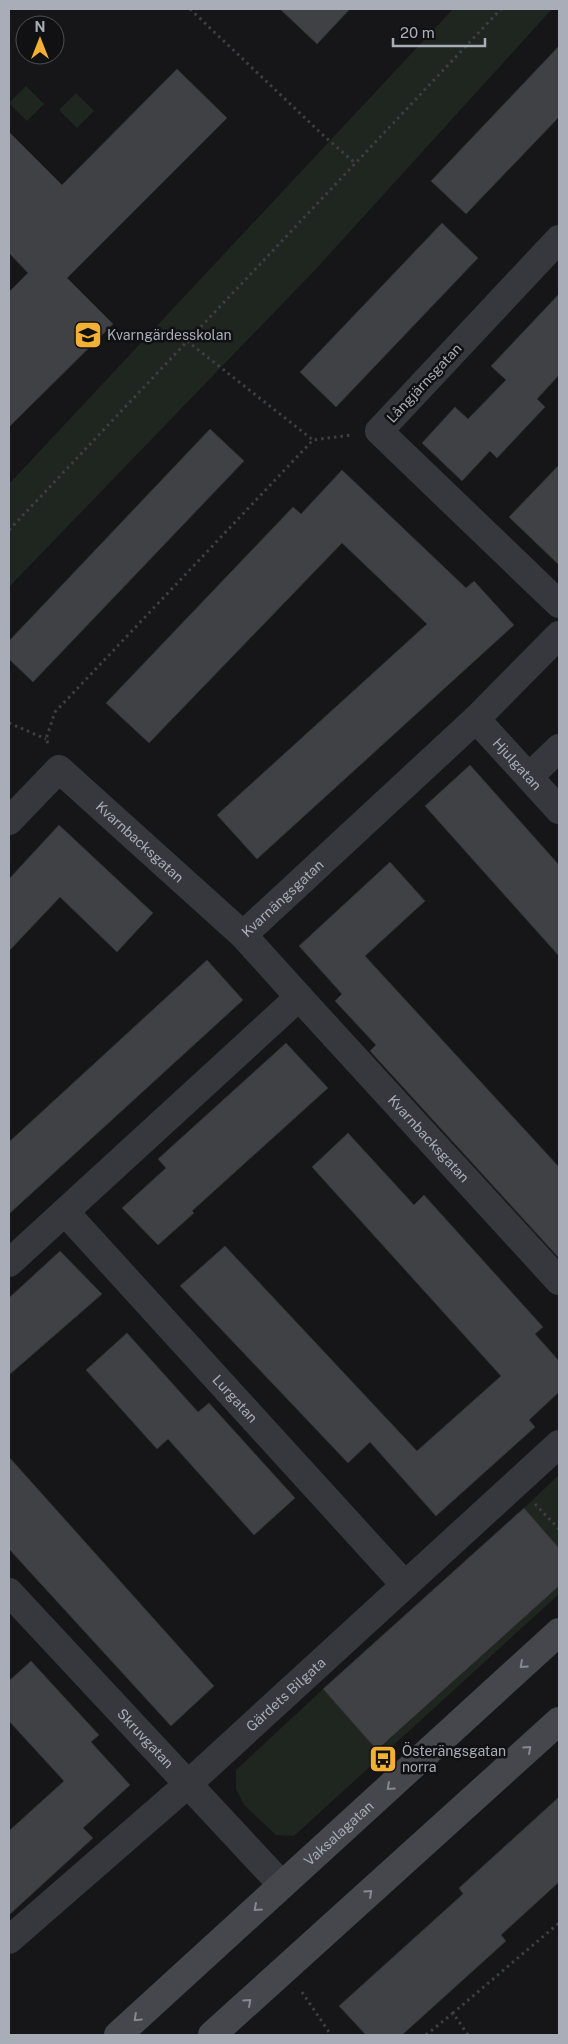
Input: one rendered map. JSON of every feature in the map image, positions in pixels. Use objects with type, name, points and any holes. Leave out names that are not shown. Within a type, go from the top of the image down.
[{"type":"main road","name":"Vaksalagatan","points":[[118,2035],[558,1636]]},
{"type":"main road","points":[[212,2035],[559,1721]]},
{"type":"street","name":"Långjärnsgatan","points":[[559,239],[378,431],[559,604]]},
{"type":"street","name":"Kvarnängsgatan","points":[[299,998],[243,935],[476,718],[559,635]]},
{"type":"street","name":"Hjulgatan","points":[[476,718],[559,810]]},
{"type":"street","points":[[529,777],[559,748]]},
{"type":"street","points":[[9,821],[59,768]]},
{"type":"street","name":"Kvarnbacksgatan","points":[[59,768],[243,935]]},
{"type":"street","points":[[9,1263],[299,998]]},
{"type":"street","name":"Kvarnbacksgatan","points":[[299,998],[559,1281]]},
{"type":"street","name":"Lurgatan","points":[[66,1212],[405,1585]]},
{"type":"street","name":"Gärdets Bilgata","points":[[9,1940],[187,1785],[559,1444]]},
{"type":"street","name":"Skruvgatan","points":[[9,1592],[282,1885]]},
{"type":"path","points":[[190,9],[355,163]]},
{"type":"path","points":[[9,530],[501,9]]},
{"type":"path","points":[[187,341],[313,440]]},
{"type":"path","points":[[46,739],[55,712],[313,440],[378,431]]},
{"type":"path","points":[[9,723],[46,739],[59,768]]},
{"type":"path","points":[[426,2035],[559,1923]]},
{"type":"path","points":[[453,2013],[468,2035]]},
{"type":"shaded area","points":[[453,9],[552,9],[315,270],[9,587],[9,484]]},
{"type":"shaded area","points":[[26,86],[44,104],[27,121],[9,103]]},
{"type":"shaded area","points":[[76,93],[94,111],[77,128],[59,110]]},
{"type":"shaded area","points":[[559,1475],[559,1548],[524,1508]]},
{"type":"shaded area","points":[[559,1586],[559,1594],[294,1836],[276,1835],[244,1805],[236,1789],[236,1770],[323,1689],[378,1750]]},
{"type":"building","points":[[280,9],[350,9],[317,44]]},
{"type":"building","points":[[559,46],[559,117],[466,214],[431,181]]},
{"type":"building","points":[[177,69],[227,118],[67,278],[113,324],[9,427],[9,292],[28,273],[9,253],[9,132],[62,185]]},
{"type":"building","points":[[442,223],[478,258],[336,407],[300,372]]},
{"type":"building","points":[[559,294],[559,375],[537,399],[545,407],[497,458],[490,451],[462,481],[422,443],[455,407],[468,419],[506,380],[491,366]]},
{"type":"building","points":[[210,429],[244,461],[33,682],[9,659],[9,641]]},
{"type":"building","points":[[559,465],[559,565],[509,517]]},
{"type":"building","points":[[342,470],[466,588],[474,581],[514,625],[257,859],[217,815],[427,624],[342,543],[149,743],[106,703],[293,507],[301,514]]},
{"type":"building","points":[[470,765],[559,865],[559,956],[425,806]]},
{"type":"building","points":[[59,825],[153,913],[117,952],[60,897],[9,951],[9,879]]},
{"type":"building","points":[[390,862],[425,901],[365,956],[559,1167],[559,1258],[370,1051],[376,1045],[335,1001],[342,994],[299,946]]},
{"type":"building","points":[[207,960],[243,1000],[9,1214],[9,1142]]},
{"type":"building","points":[[286,1043],[328,1088],[192,1211],[194,1213],[158,1245],[122,1208],[166,1168],[158,1159]]},
{"type":"building","points":[[348,1133],[414,1205],[424,1195],[543,1327],[535,1334],[559,1361],[559,1392],[529,1420],[535,1427],[436,1516],[370,1442],[348,1463],[180,1286],[225,1246],[417,1451],[501,1376],[312,1167]]},
{"type":"building","points":[[60,1251],[102,1294],[9,1375],[9,1298]]},
{"type":"building","points":[[127,1333],[198,1412],[209,1403],[295,1498],[254,1535],[168,1439],[157,1449],[86,1370]]},
{"type":"building","points":[[9,1457],[214,1686],[171,1726],[9,1549]]},
{"type":"building","points":[[524,1508],[559,1548],[559,1586],[377,1750],[323,1689]]},
{"type":"building","points":[[31,1661],[99,1735],[91,1742],[130,1785],[83,1828],[93,1838],[9,1915],[9,1831],[64,1781],[9,1721],[9,1681]]},
{"type":"building","points":[[559,1797],[559,1882],[501,1935],[506,1941],[402,2035],[366,2035],[339,2006],[463,1894],[459,1888]]},
{"type":"place","name":"Kvarngärdesskolan","points":[[88,335]]},
{"type":"place","name":"Österängsgatan norra","points":[[383,1759]]}]
